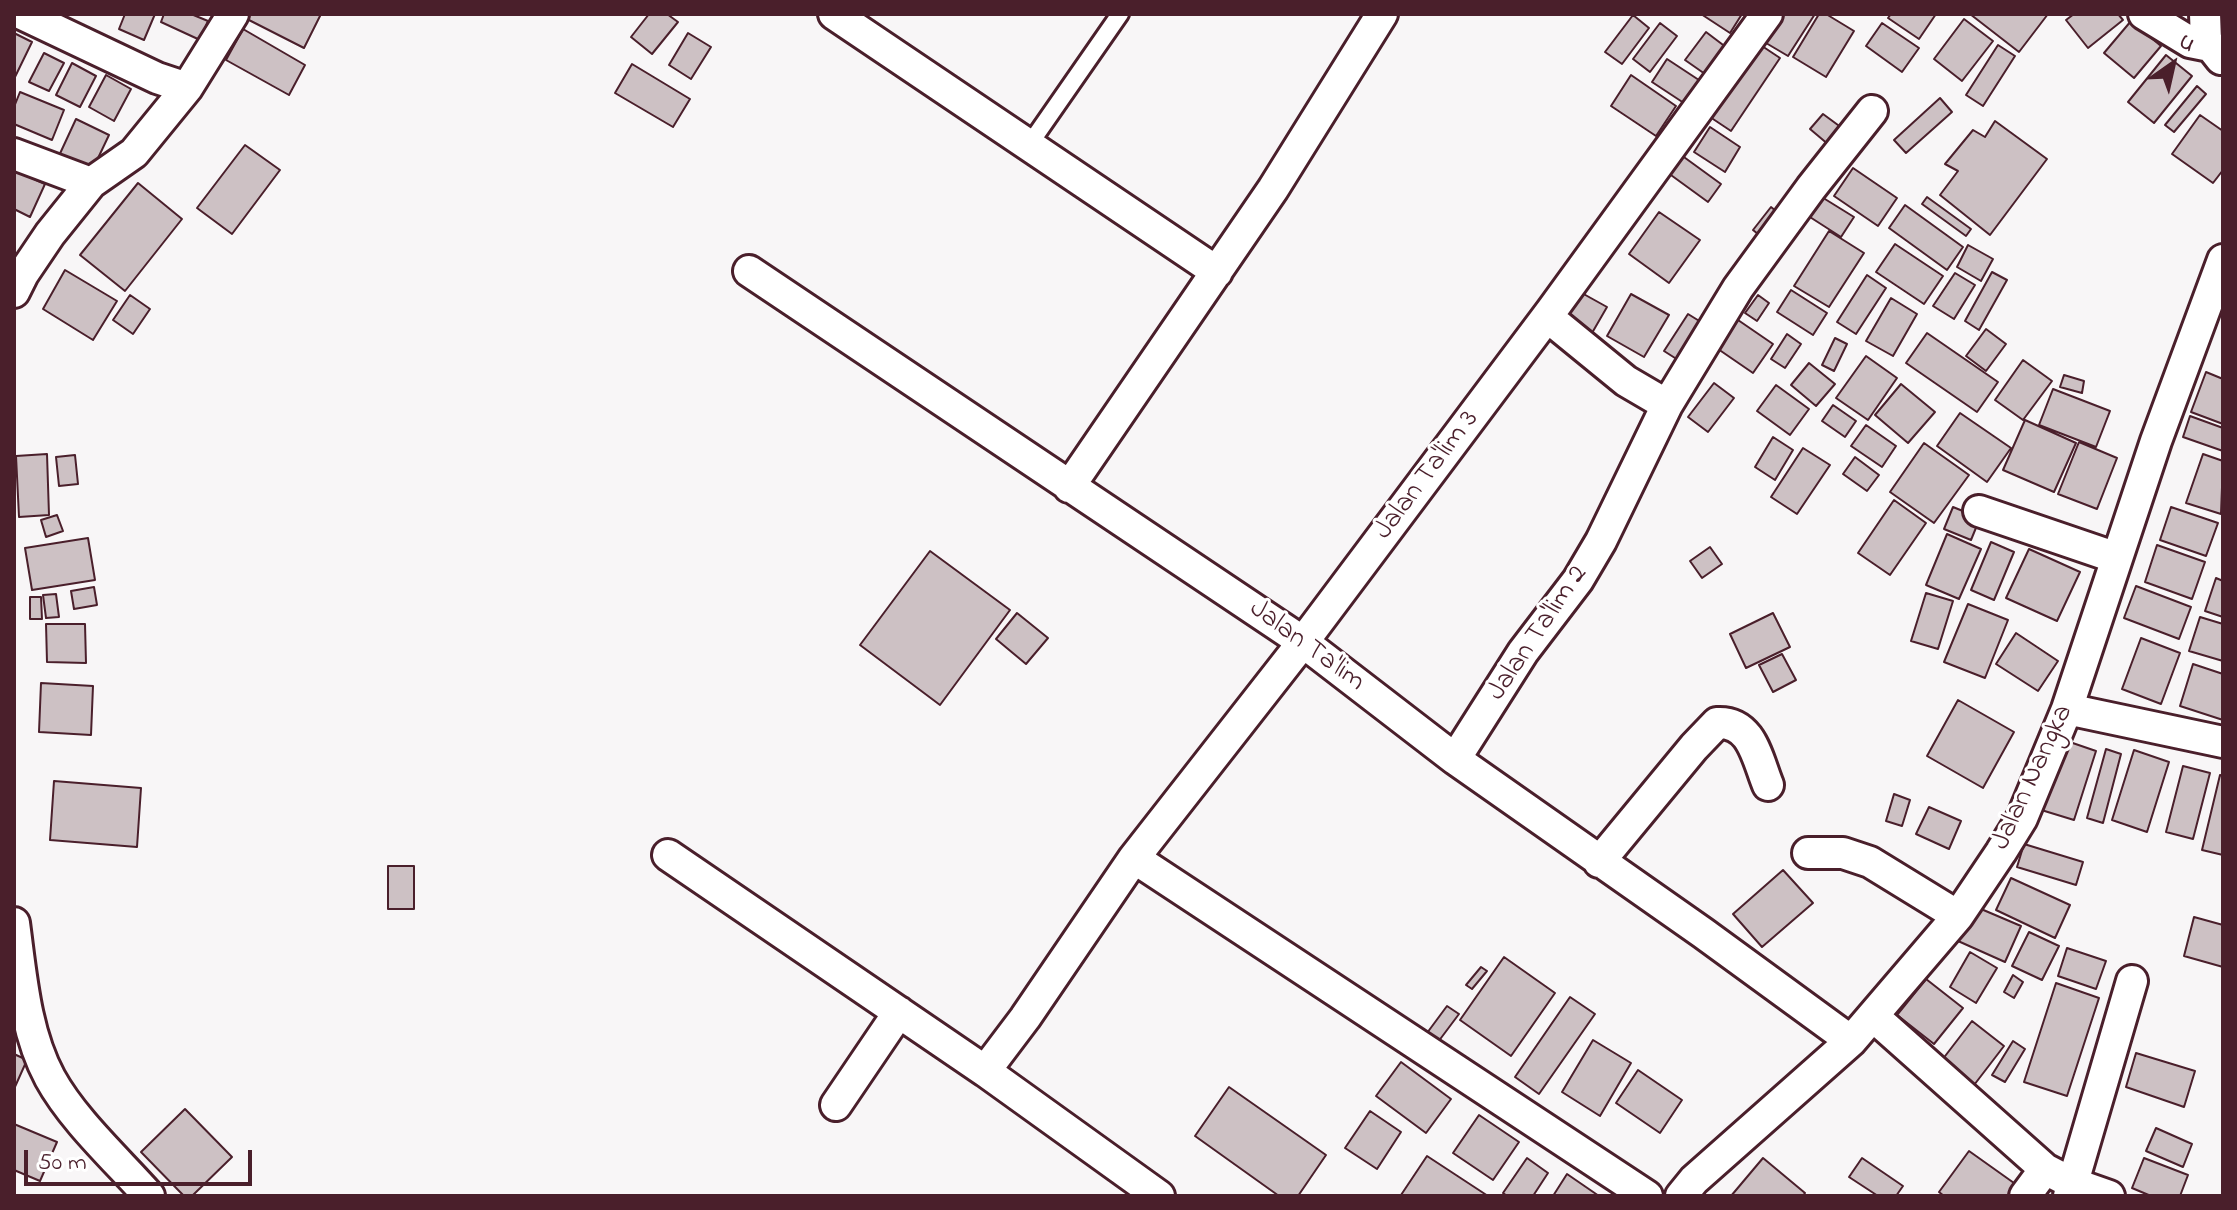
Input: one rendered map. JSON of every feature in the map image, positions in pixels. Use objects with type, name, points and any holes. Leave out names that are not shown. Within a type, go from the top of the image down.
[{"type":"street","points":[[22,14],[157,78],[187,88]]},
{"type":"street","points":[[14,292],[50,234],[91,183],[134,153],[187,88],[233,14]]},
{"type":"street","points":[[834,14],[1217,272]]},
{"type":"street","points":[[1069,487],[1273,189],[1382,14]]},
{"type":"street","name":"Jalan Ta'lim 3","points":[[985,1071],[1134,858],[1303,642],[1552,310],[1767,14]]},
{"type":"street","points":[[2144,14],[2190,42],[2211,40]]},
{"type":"street","name":"Jalan Ta'lim 2","points":[[1455,759],[1523,652],[1578,580],[1601,541],[1667,405],[1738,288],[1872,111]]},
{"type":"street","points":[[14,154],[91,183]]},
{"type":"street","name":"Jalan Nangka","points":[[1681,1196],[1694,1180],[1851,1041],[1958,916],[2022,818],[2067,709],[2156,441],[2223,260]]},
{"type":"street","name":"Jalan Ta'lim","points":[[749,271],[1303,642],[1455,759],[1851,1041]]},
{"type":"street","points":[[1552,310],[1551,317],[1555,323],[1611,370],[1667,405]]},
{"type":"street","points":[[1979,511],[2117,558]]},
{"type":"street","points":[[2067,709],[2223,742]]},
{"type":"street","points":[[1599,862],[1717,723],[1742,729],[1749,736],[1768,785]]},
{"type":"street","points":[[1808,853],[1843,853],[1870,862],[1958,916]]},
{"type":"street","points":[[668,855],[985,1071],[1159,1196]]},
{"type":"street","points":[[1134,858],[1647,1196]]},
{"type":"street","points":[[14,923],[21,984],[34,1038],[50,1078],[73,1111],[149,1196]]},
{"type":"street","points":[[2071,1190],[2132,981]]},
{"type":"street","points":[[836,1105],[899,1012]]},
{"type":"street","points":[[1873,1016],[2071,1190],[2109,1196]]},
{"type":"street","points":[[2025,1196],[2045,1169]]},
{"type":"lane","points":[[1029,145],[1120,14]]},
{"type":"building","points":[[125,14],[155,14],[144,40],[119,29]]},
{"type":"building","points":[[164,14],[191,14],[208,21],[200,40],[161,22]]},
{"type":"building","points":[[247,14],[321,14],[304,48],[245,18]]},
{"type":"building","points":[[649,14],[667,14],[678,22],[652,54],[631,37]]},
{"type":"building","points":[[1701,14],[1742,14],[1730,33]]},
{"type":"building","points":[[1784,14],[1815,14],[1788,56],[1766,43]]},
{"type":"building","points":[[1819,14],[1826,14],[1854,31],[1826,77],[1793,57]]},
{"type":"building","points":[[1891,14],[1936,14],[1919,39],[1888,18]]},
{"type":"building","points":[[1970,14],[2048,14],[2019,52]]},
{"type":"building","points":[[2074,14],[2118,14],[2123,20],[2088,48],[2066,20]]},
{"type":"building","points":[[1633,15],[1649,28],[1622,64],[1605,52]]},
{"type":"building","points":[[1964,19],[1993,41],[1962,81],[1934,59]]},
{"type":"building","points":[[2131,21],[2161,46],[2134,78],[2104,53]]},
{"type":"building","points":[[1660,23],[1677,36],[1650,72],[1633,59]]},
{"type":"building","points":[[1882,23],[1919,48],[1902,72],[1866,46]]},
{"type":"building","points":[[243,29],[305,65],[289,95],[226,60]]},
{"type":"building","points":[[1706,32],[1735,54],[1715,81],[1685,60]]},
{"type":"building","points":[[14,33],[32,42],[14,79]]},
{"type":"building","points":[[688,33],[711,47],[691,79],[669,65]]},
{"type":"building","points":[[1753,40],[1780,58],[1731,131],[1704,113]]},
{"type":"building","points":[[1998,45],[2015,56],[1983,106],[1966,95]]},
{"type":"building","points":[[44,53],[64,63],[49,91],[29,82]]},
{"type":"building","points":[[2166,55],[2192,76],[2154,123],[2128,102]]},
{"type":"building","points":[[1667,59],[1708,86],[1693,109],[1652,82]]},
{"type":"building","points":[[72,63],[96,76],[80,107],[56,95]]},
{"type":"building","points":[[632,64],[690,99],[673,127],[615,93]]},
{"type":"building","points":[[106,75],[131,89],[114,121],[89,107]]},
{"type":"building","points":[[1631,75],[1676,106],[1656,136],[1611,106]]},
{"type":"building","points":[[2197,86],[2206,94],[2174,132],[2165,125]]},
{"type":"building","points":[[20,92],[64,110],[52,140],[14,124],[14,107]]},
{"type":"building","points":[[1940,98],[1952,112],[1906,153],[1894,140]]},
{"type":"building","points":[[1823,114],[1842,128],[1829,145],[1810,129]]},
{"type":"building","points":[[2200,115],[2223,131],[2223,170],[2213,183],[2172,154]]},
{"type":"building","points":[[76,119],[109,135],[90,175],[57,160]]},
{"type":"building","points":[[1995,121],[2047,159],[1990,235],[1940,195],[1958,171],[1945,164],[1973,130],[1985,137]]},
{"type":"building","points":[[1710,127],[1740,147],[1725,172],[1694,152]]},
{"type":"building","points":[[245,145],[280,170],[232,234],[197,208]]},
{"type":"building","points":[[1677,152],[1721,184],[1708,202],[1664,170]]},
{"type":"building","points":[[1853,168],[1897,198],[1878,226],[1834,196]]},
{"type":"building","points":[[14,170],[45,184],[30,217],[14,209]]},
{"type":"building","points":[[138,183],[182,219],[125,291],[80,255]]},
{"type":"building","points":[[1812,191],[1854,217],[1841,237],[1799,210]]},
{"type":"building","points":[[1927,197],[1971,229],[1966,236],[1922,204]]},
{"type":"building","points":[[1905,205],[1963,247],[1947,270],[1889,228]]},
{"type":"building","points":[[1771,207],[1787,220],[1769,243],[1753,230]]},
{"type":"building","points":[[1659,212],[1700,240],[1669,283],[1629,254]]},
{"type":"building","points":[[1829,231],[1864,253],[1829,307],[1794,286]]},
{"type":"building","points":[[1895,244],[1943,276],[1924,304],[1876,272]]},
{"type":"building","points":[[1968,245],[1993,259],[1981,281],[1957,267]]},
{"type":"building","points":[[65,270],[117,301],[93,340],[43,309]]},
{"type":"building","points":[[1992,272],[2007,280],[1979,330],[1965,321]]},
{"type":"building","points":[[1955,273],[1975,285],[1954,319],[1933,306]]},
{"type":"building","points":[[1867,275],[1886,288],[1856,334],[1837,322]]},
{"type":"building","points":[[1791,290],[1827,313],[1813,335],[1777,312]]},
{"type":"building","points":[[1580,292],[1607,307],[1592,333],[1566,318]]},
{"type":"building","points":[[1631,294],[1669,315],[1644,357],[1607,336]]},
{"type":"building","points":[[130,295],[150,309],[133,334],[113,320]]},
{"type":"building","points":[[1758,295],[1769,303],[1757,321],[1745,313]]},
{"type":"building","points":[[1891,298],[1917,314],[1893,356],[1866,341]]},
{"type":"building","points":[[1688,314],[1709,327],[1686,365],[1664,351]]},
{"type":"building","points":[[1738,320],[1773,344],[1753,373],[1718,349]]},
{"type":"building","points":[[1986,329],[2006,344],[1986,371],[1966,356]]},
{"type":"building","points":[[1927,333],[1998,382],[1977,412],[1906,363]]},
{"type":"building","points":[[1787,334],[1801,344],[1785,368],[1771,359]]},
{"type":"building","points":[[1835,338],[1847,344],[1834,371],[1822,365]]},
{"type":"building","points":[[1866,356],[1897,378],[1868,420],[1836,398]]},
{"type":"building","points":[[2023,360],[2052,381],[2023,420],[1995,400]]},
{"type":"building","points":[[1809,363],[1835,384],[1816,406],[1791,385]]},
{"type":"building","points":[[2206,372],[2223,379],[2223,424],[2191,412]]},
{"type":"building","points":[[2064,375],[2084,381],[2082,393],[2060,387]]},
{"type":"building","points":[[1714,383],[1734,398],[1708,432],[1688,417]]},
{"type":"building","points":[[1901,384],[1935,412],[1908,443],[1875,415]]},
{"type":"building","points":[[1776,385],[1809,409],[1790,435],[1757,411]]},
{"type":"building","points":[[2053,389],[2110,411],[2096,447],[2039,425]]},
{"type":"building","points":[[1833,405],[1856,421],[1845,437],[1822,421]]},
{"type":"building","points":[[1960,413],[2011,448],[1987,482],[1937,446]]},
{"type":"building","points":[[2190,416],[2223,428],[2223,451],[2183,437]]},
{"type":"building","points":[[2025,420],[2076,443],[2054,492],[2003,470]]},
{"type":"building","points":[[1866,425],[1896,446],[1882,467],[1851,446]]},
{"type":"building","points":[[1773,437],[1793,450],[1775,480],[1755,467]]},
{"type":"building","points":[[2079,442],[2117,458],[2097,509],[2058,494]]},
{"type":"building","points":[[1924,443],[1969,475],[1934,523],[1890,492]]},
{"type":"building","points":[[1803,448],[1830,465],[1797,514],[1771,497]]},
{"type":"building","points":[[47,454],[49,515],[19,517],[16,456]]},
{"type":"building","points":[[2203,454],[2223,461],[2221,514],[2186,503]]},
{"type":"building","points":[[75,455],[78,484],[59,486],[56,457]]},
{"type":"building","points":[[1855,457],[1879,475],[1867,491],[1843,474]]},
{"type":"building","points":[[1894,500],[1926,523],[1890,575],[1858,553]]},
{"type":"building","points":[[1953,507],[1980,518],[1971,540],[1944,529]]},
{"type":"building","points":[[2171,507],[2218,523],[2206,556],[2160,540]]},
{"type":"building","points":[[57,515],[63,531],[46,537],[41,520]]},
{"type":"building","points":[[1947,534],[1981,549],[1959,599],[1926,585]]},
{"type":"building","points":[[88,538],[95,580],[32,590],[25,548]]},
{"type":"building","points":[[1991,542],[2014,552],[1994,600],[1971,590]]},
{"type":"building","points":[[2157,545],[2205,562],[2192,599],[2145,582]]},
{"type":"building","points":[[1710,547],[1722,564],[1702,578],[1690,561]]},
{"type":"building","points":[[2029,549],[2080,572],[2057,621],[2006,598]]},
{"type":"building","points":[[930,551],[1010,610],[940,705],[860,645]]},
{"type":"building","points":[[2216,578],[2223,581],[2223,617],[2205,611]]},
{"type":"building","points":[[2136,586],[2191,607],[2179,639],[2124,618]]},
{"type":"building","points":[[94,587],[97,605],[74,609],[71,591]]},
{"type":"building","points":[[1926,593],[1953,601],[1938,649],[1911,641]]},
{"type":"building","points":[[56,594],[59,617],[46,618],[43,595]]},
{"type":"building","points":[[30,597],[41,597],[42,619],[30,619]]},
{"type":"building","points":[[1968,604],[2008,620],[1985,678],[1944,662]]},
{"type":"building","points":[[1017,613],[1048,638],[1026,664],[996,639]]},
{"type":"building","points":[[1773,613],[1790,647],[1746,668],[1730,634]]},
{"type":"building","points":[[2200,617],[2223,624],[2223,661],[2189,651]]},
{"type":"building","points":[[46,624],[85,624],[86,663],[47,662]]},
{"type":"building","points":[[2016,633],[2058,661],[2038,691],[1996,664]]},
{"type":"building","points":[[2141,638],[2180,653],[2161,704],[2122,689]]},
{"type":"building","points":[[1782,654],[1796,680],[1773,692],[1759,665]]},
{"type":"building","points":[[2193,664],[2223,674],[2223,720],[2180,706]]},
{"type":"building","points":[[41,683],[93,686],[91,735],[39,732]]},
{"type":"building","points":[[1958,700],[2014,732],[1983,788],[1927,756]]},
{"type":"building","points":[[2061,739],[2096,751],[2074,820],[2038,809]]},
{"type":"building","points":[[2106,749],[2121,754],[2103,823],[2087,818]]},
{"type":"building","points":[[2134,750],[2169,762],[2147,832],[2112,820]]},
{"type":"building","points":[[2183,766],[2210,773],[2193,839],[2166,832]]},
{"type":"building","points":[[2220,775],[2223,776],[2223,855],[2202,850]]},
{"type":"building","points":[[54,781],[141,788],[137,847],[50,840]]},
{"type":"building","points":[[1894,794],[1910,800],[1902,826],[1886,821]]},
{"type":"building","points":[[1929,807],[1961,821],[1949,849],[1916,834]]},
{"type":"building","points":[[2024,844],[2083,862],[2076,885],[2017,867]]},
{"type":"building","points":[[388,866],[414,866],[414,909],[388,909]]},
{"type":"building","points":[[1783,870],[1813,903],[1762,947],[1733,914]]},
{"type":"building","points":[[2011,878],[2070,905],[2055,938],[1996,910]]},
{"type":"building","points":[[1974,906],[2021,926],[2005,962],[1958,941]]},
{"type":"building","points":[[2194,917],[2223,925],[2223,967],[2184,956]]},
{"type":"building","points":[[2029,932],[2059,946],[2042,980],[2012,966]]},
{"type":"building","points":[[2067,948],[2106,961],[2096,989],[2058,976]]},
{"type":"building","points":[[1970,952],[1997,968],[1976,1003],[1950,987]]},
{"type":"building","points":[[1504,957],[1555,993],[1511,1056],[1460,1020]]},
{"type":"building","points":[[1481,967],[1487,971],[1472,989],[1466,985]]},
{"type":"building","points":[[2013,975],[2023,982],[2014,998],[2004,992]]},
{"type":"building","points":[[1926,979],[1963,1008],[1934,1044],[1897,1015]]},
{"type":"building","points":[[2056,983],[2099,998],[2067,1096],[2024,1082]]},
{"type":"building","points":[[1570,997],[1595,1014],[1539,1094],[1515,1077]]},
{"type":"building","points":[[1447,1006],[1459,1014],[1438,1042],[1427,1033]]},
{"type":"building","points":[[1972,1021],[2004,1046],[1971,1089],[1939,1064]]},
{"type":"building","points":[[1593,1040],[1631,1063],[1600,1116],[1562,1092]]},
{"type":"building","points":[[2013,1041],[2025,1049],[2005,1082],[1992,1075]]},
{"type":"building","points":[[2136,1053],[2195,1071],[2184,1107],[2126,1087]]},
{"type":"building","points":[[14,1054],[27,1060],[14,1089]]},
{"type":"building","points":[[1401,1062],[1451,1099],[1426,1133],[1376,1096]]},
{"type":"building","points":[[1638,1070],[1682,1100],[1660,1133],[1616,1103]]},
{"type":"building","points":[[1229,1087],[1326,1155],[1298,1196],[1279,1196],[1195,1136]]},
{"type":"building","points":[[185,1109],[232,1157],[192,1196],[184,1196],[141,1152]]},
{"type":"building","points":[[1370,1111],[1401,1132],[1377,1169],[1345,1148]]},
{"type":"building","points":[[1479,1115],[1519,1142],[1493,1180],[1453,1153]]},
{"type":"building","points":[[14,1124],[57,1142],[40,1181],[14,1170]]},
{"type":"building","points":[[2156,1128],[2192,1144],[2183,1167],[2146,1151]]},
{"type":"building","points":[[1969,1151],[2021,1188],[2015,1196],[1944,1196],[1939,1192]]},
{"type":"building","points":[[1427,1156],[1488,1196],[1401,1195]]},
{"type":"building","points":[[1527,1158],[1548,1173],[1533,1196],[1507,1196],[1503,1193]]},
{"type":"building","points":[[1763,1158],[1805,1193],[1803,1196],[1731,1196]]},
{"type":"building","points":[[1862,1158],[1903,1186],[1896,1196],[1878,1196],[1849,1177]]},
{"type":"building","points":[[2144,1158],[2188,1175],[2180,1196],[2151,1196],[2132,1188]]},
{"type":"building","points":[[1567,1174],[1599,1196],[1553,1196]]}]
